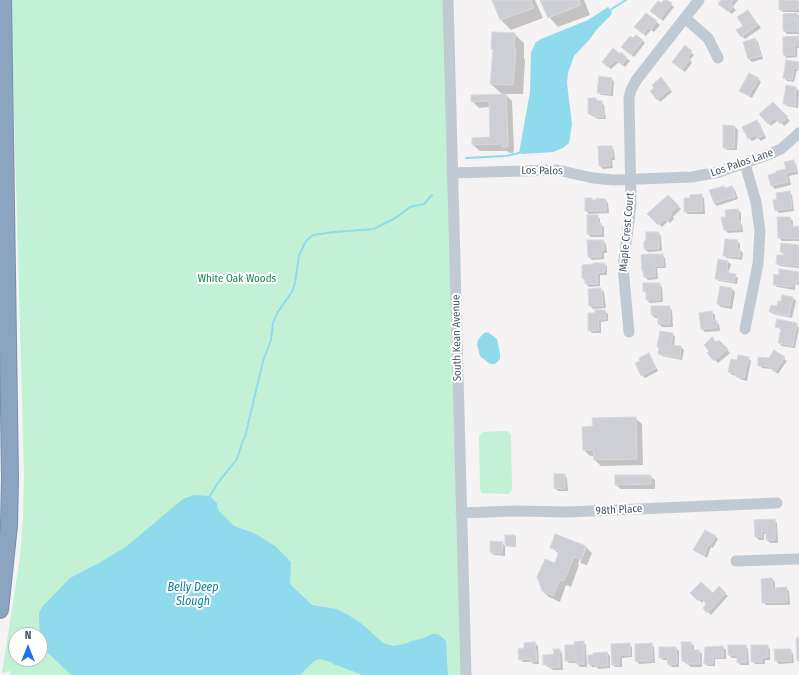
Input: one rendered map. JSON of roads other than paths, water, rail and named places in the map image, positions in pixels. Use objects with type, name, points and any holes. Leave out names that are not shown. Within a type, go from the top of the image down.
[{"type":"highway","points":[[0,610],[9,526],[10,478],[3,0]]},
{"type":"street","name":"South Kean Avenue","points":[[448,0],[466,675]]},
{"type":"street","name":"Maple Crest Court","points":[[629,332],[623,266],[630,216],[629,108],[631,90],[637,79],[699,0]]},
{"type":"street","points":[[685,18],[708,38],[718,58]]},
{"type":"street","name":"Los Palos Lane","points":[[630,180],[705,175],[745,164],[781,149],[799,133]]},
{"type":"street","points":[[745,164],[756,202],[760,231],[758,264],[745,329]]},
{"type":"street","name":"Los Palos","points":[[452,173],[557,170],[605,180],[630,180]]},
{"type":"street","name":"98th Place","points":[[461,513],[568,512],[777,503]]},
{"type":"street","points":[[736,561],[799,559]]},
{"type":"water","points":[[608,7],[612,12],[611,15],[574,56],[568,73],[567,83],[572,124],[569,143],[563,148],[553,152],[519,153],[530,92],[531,53],[536,42],[588,20]]},
{"type":"water","points":[[488,332],[497,339],[500,359],[495,364],[490,364],[480,356],[477,344],[481,336]]},
{"type":"water","name":"Belly Deep Slough","points":[[194,495],[210,496],[217,503],[218,510],[234,526],[254,533],[275,546],[291,562],[291,585],[312,605],[336,609],[350,616],[362,624],[383,643],[393,646],[421,639],[432,634],[438,634],[446,641],[448,675],[363,675],[331,662],[319,659],[314,661],[300,675],[72,675],[48,653],[48,627],[39,627],[39,614],[42,607],[70,578],[127,546],[183,499]]},
{"type":"waterway","points":[[610,10],[626,0]]},
{"type":"waterway","points":[[466,158],[506,156],[519,153]]},
{"type":"waterway","points":[[210,496],[217,484],[237,459],[245,437],[263,361],[271,340],[273,323],[277,313],[292,292],[295,283],[299,255],[306,241],[313,235],[374,229],[397,217],[410,207],[424,204],[432,195]]},
{"type":"park label","name":"White Oak Woods","points":[[237,279]]}]
